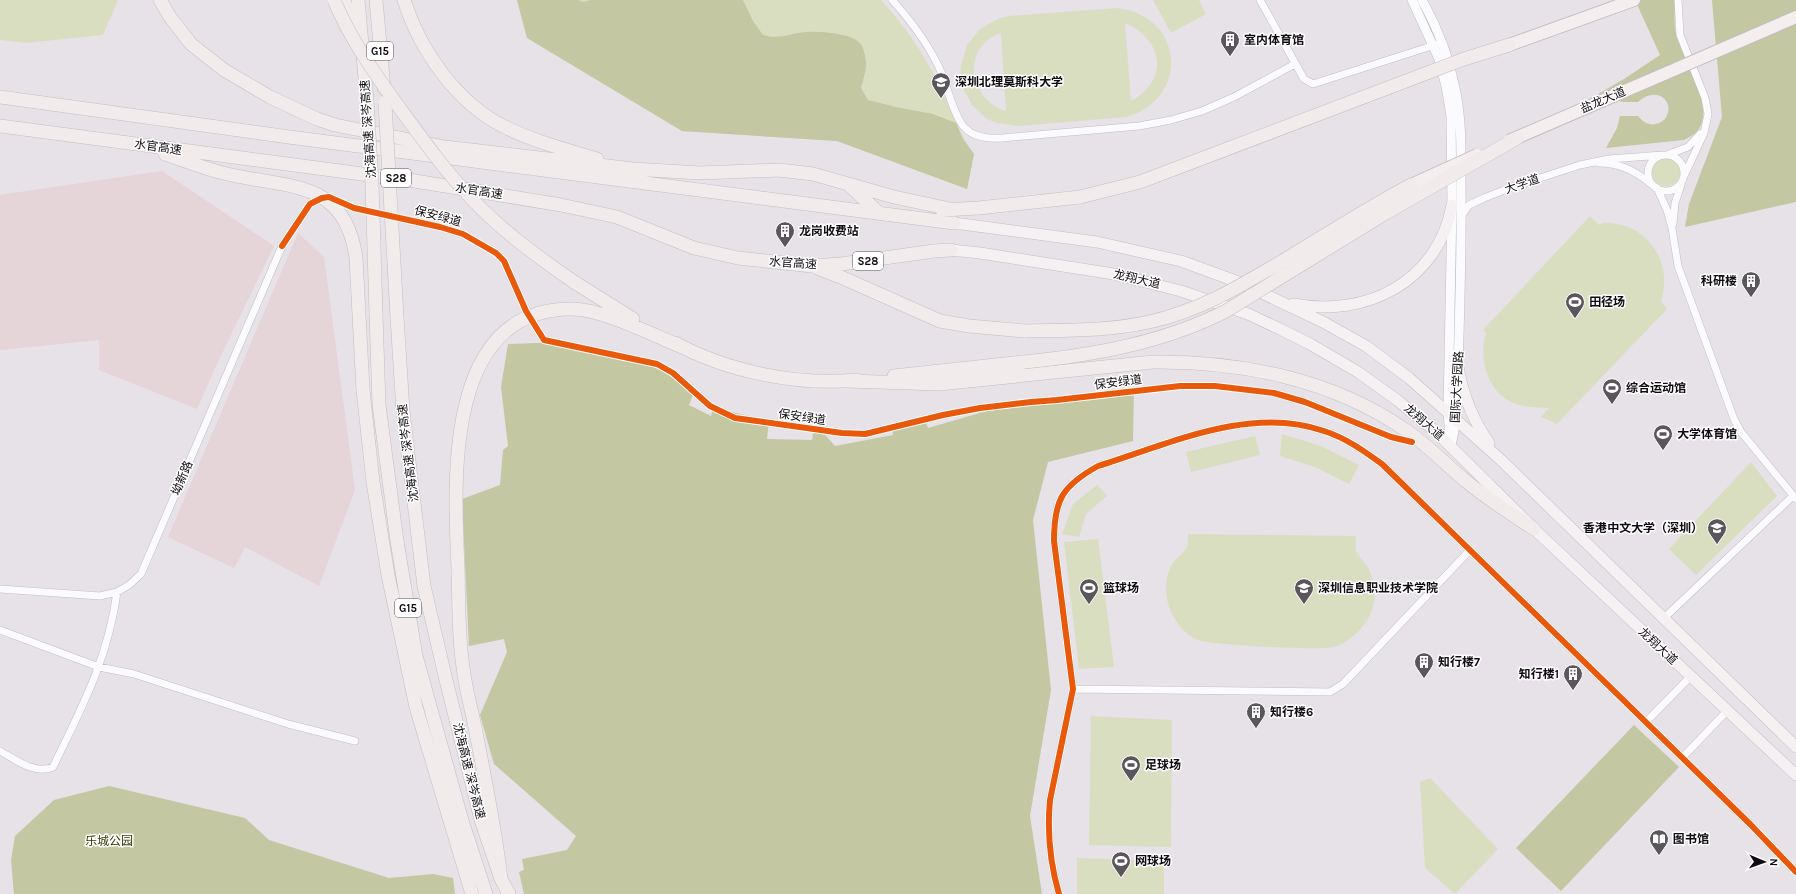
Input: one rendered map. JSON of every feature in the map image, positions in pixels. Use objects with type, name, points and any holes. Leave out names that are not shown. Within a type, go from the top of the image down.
[{"type":"highway","points":[[160,0],[180,31],[191,44],[224,70],[270,98],[317,119],[335,125],[445,147],[634,169],[700,173],[779,170],[813,174],[894,197],[950,209]]},
{"type":"highway","points":[[334,0],[348,29],[376,74],[405,115],[454,179],[494,220],[548,264],[574,282],[613,308],[682,347]]},
{"type":"highway","points":[[344,0],[366,96]]},
{"type":"highway","name":"沈海高速 深岑高速","points":[[358,0],[366,96],[379,405],[397,541],[416,656],[462,824],[486,894]]},
{"type":"highway","name":"沈海高速 深岑高速","points":[[376,0],[385,103],[403,411],[424,586],[481,820],[501,879],[509,894]]},
{"type":"highway","points":[[404,0],[419,36],[442,73],[470,103],[487,116],[506,128],[528,137],[634,169]]},
{"type":"highway","points":[[847,183],[882,213],[994,207],[1080,197],[1140,182],[1464,59],[1509,45],[1634,0]]},
{"type":"highway","name":"盐龙大道","points":[[1411,184],[1796,16]]},
{"type":"highway","name":"S28","points":[[0,96],[289,137],[954,223]]},
{"type":"highway","name":"水官高速","points":[[0,126],[415,181],[561,205],[624,219],[710,252],[738,258],[812,266],[856,262],[912,253],[951,250]]},
{"type":"highway","points":[[848,381],[1024,362],[1114,350],[1162,337],[1207,321],[1226,311],[1384,214],[1517,138]]},
{"type":"highway","points":[[133,143],[223,173],[311,192],[331,203],[340,212],[346,222],[354,244],[356,258],[362,390],[373,482],[388,574],[416,707],[472,894]]},
{"type":"highway","points":[[812,266],[843,278],[940,321],[969,326],[1025,331],[1084,330],[1121,326],[1148,322],[1193,309],[1230,292],[1411,184]]},
{"type":"highway","points":[[501,879],[497,841],[462,666],[456,483],[460,439],[472,382],[486,352],[504,333],[523,319],[547,311],[574,309],[588,311],[605,316],[682,347],[712,361],[742,370],[793,378],[939,384],[1153,362],[1212,364],[1274,374],[1302,381],[1326,390],[1390,420],[1417,438],[1467,482],[1534,529]]},
{"type":"main road","points":[[1279,301],[1312,306],[1343,305],[1375,298],[1400,287],[1419,271],[1435,250],[1446,229],[1452,205]]},
{"type":"main road","name":"龙翔大道","points":[[954,223],[1097,242],[1153,254],[1214,272],[1324,322],[1366,346],[1410,378],[1500,460],[1796,747]]},
{"type":"main road","name":"龙翔大道","points":[[951,250],[980,253],[1114,274],[1181,291],[1248,314],[1310,344],[1358,372],[1416,415],[1451,446],[1534,529],[1796,775]]},
{"type":"main road","points":[[1458,366],[1464,396],[1472,415],[1500,460]]},
{"type":"street","points":[[892,0],[929,48],[941,73],[959,120],[964,127],[977,136],[985,138],[1002,138],[1139,126],[1171,120],[1202,111],[1234,98],[1295,64]]},
{"type":"street","points":[[1260,0],[1304,79],[1313,84],[1438,44]]},
{"type":"street","name":"国际大学园路","points":[[1412,0],[1438,44],[1452,72],[1458,102],[1462,215],[1456,420],[1451,446]]},
{"type":"street","name":"国际大学园路","points":[[1422,0],[1438,44],[1450,105],[1452,134],[1448,412],[1451,446]]},
{"type":"street","points":[[1672,228],[1675,203],[1683,179],[1707,122],[1708,114],[1705,98],[1680,35],[1678,0]]},
{"type":"street","name":"大学道","points":[[1462,215],[1469,205],[1484,198],[1512,187],[1588,163],[1609,159],[1666,154],[1681,151],[1693,143],[1707,122]]},
{"type":"street","points":[[1655,187],[1668,191],[1673,189],[1683,179],[1684,170],[1679,160],[1666,154]]},
{"type":"street","name":"大学道","points":[[1655,187],[1648,176],[1650,165],[1653,160],[1666,154]]},
{"type":"street","name":"大学道","points":[[1588,163],[1603,163],[1624,167],[1639,174],[1655,187]]},
{"type":"street","points":[[1655,187],[1668,210],[1678,266],[1734,419],[1741,432],[1794,498],[1664,618]]},
{"type":"street","name":"坳新路","points":[[0,589],[100,596],[117,592],[129,585],[141,574],[282,246]]},
{"type":"street","points":[[1059,894],[1050,851],[1048,818],[1050,800],[1072,689],[1056,561],[1054,522],[1057,506],[1063,493],[1084,474],[1098,466],[1224,428],[1266,422],[1286,422],[1307,426],[1343,438],[1382,464],[1646,722],[1796,872]]},
{"type":"street","points":[[1072,689],[1330,692],[1343,684],[1470,550]]},
{"type":"street","points":[[0,751],[35,769],[46,770],[53,767],[88,694],[99,667],[109,639],[117,592]]},
{"type":"street","points":[[0,630],[99,667],[134,674],[288,724],[354,741]]},
{"type":"street","points":[[1646,722],[1691,676]]},
{"type":"street","points":[[1682,758],[1727,711]]},
{"type":"shaded area","points":[[162,171],[274,246],[215,368],[197,409],[99,370],[99,340],[0,350],[0,195]]},
{"type":"shaded area","points":[[298,233],[324,257],[355,490],[319,586],[245,547],[234,568],[168,537]]},
{"type":"green space","points":[[0,0],[118,0],[103,35],[26,43],[0,40]]},
{"type":"green space","points":[[517,0],[881,0],[898,19],[926,60],[968,146],[974,154],[967,189],[837,141],[682,131],[527,38]]},
{"type":"green space","points":[[517,0],[578,0],[583,2],[591,0],[743,0],[753,21],[763,35],[779,37],[806,32],[819,32],[834,33],[850,37],[860,43],[864,52],[866,67],[861,88],[868,100],[933,114],[956,123],[963,139],[974,154],[967,189],[837,141],[682,131],[527,38]]},
{"type":"green space","points":[[1153,0],[1199,0],[1206,14],[1171,33]]},
{"type":"green space","points":[[1635,0],[1675,0],[1676,32],[1700,94],[1703,106],[1703,117],[1697,131],[1684,140],[1606,148],[1617,128],[1620,116],[1638,116],[1644,122],[1658,124],[1665,119],[1668,112],[1666,101],[1663,97],[1658,95],[1645,97],[1638,102],[1623,102],[1598,94],[1660,55]]},
{"type":"green space","points":[[1712,0],[1796,0],[1796,202],[1685,227],[1689,204],[1722,117]]},
{"type":"green space","points":[[1117,8],[1139,14],[1156,25],[1166,41],[1171,58],[1169,76],[1161,93],[1147,107],[1126,117],[1018,126],[997,123],[987,119],[972,105],[962,86],[960,76],[961,65],[967,45],[980,29],[998,19],[1009,16]],"holes":[[[1125,23],[1138,30],[1148,39],[1154,49],[1157,60],[1156,72],[1152,83],[1143,93],[1131,101]],[[1001,33],[1006,111],[993,105],[984,96],[977,84],[974,72],[975,60],[980,49],[988,40]]]},
{"type":"green space","points":[[1666,158],[1676,162],[1680,172],[1676,182],[1666,186],[1656,182],[1652,172],[1656,162]]},
{"type":"green space","name":"田径场","points":[[1590,216],[1599,225],[1608,223],[1626,226],[1635,230],[1650,242],[1662,267],[1664,283],[1661,301],[1667,309],[1557,424],[1541,417],[1549,408],[1528,407],[1516,404],[1506,399],[1498,392],[1492,384],[1485,365],[1483,354],[1486,333],[1483,330]]},
{"type":"green space","points":[[567,342],[569,346],[663,368],[693,395],[689,405],[711,416],[713,408],[769,420],[767,439],[812,440],[814,429],[826,436],[835,446],[893,435],[893,427],[924,417],[928,428],[997,408],[1134,388],[1133,441],[1048,462],[1033,520],[1051,690],[1030,816],[1042,894],[524,894],[519,872],[524,870],[522,859],[567,850],[576,836],[494,764],[480,715],[507,652],[504,639],[469,646],[462,499],[500,485],[503,450],[508,446],[501,387],[508,344]]},
{"type":"green space","points":[[1282,434],[1321,446],[1359,465],[1349,484],[1315,467],[1280,456]]},
{"type":"green space","points":[[1255,436],[1260,455],[1191,472],[1186,452]]},
{"type":"green space","points":[[1751,462],[1777,496],[1696,575],[1669,549]]},
{"type":"green space","points":[[1097,485],[1107,496],[1086,514],[1079,537],[1062,534],[1073,504]]},
{"type":"green space","points":[[1188,534],[1356,536],[1356,551],[1367,566],[1373,582],[1374,605],[1366,622],[1357,633],[1340,645],[1334,647],[1266,647],[1223,644],[1198,640],[1183,630],[1175,620],[1170,609],[1166,592],[1168,575],[1172,564],[1184,552],[1188,543]]},
{"type":"green space","name":"篮球场","points":[[1098,539],[1114,667],[1079,669],[1064,542]]},
{"type":"green space","name":"足球场","points":[[1091,716],[1172,720],[1171,847],[1089,845]]},
{"type":"green space","points":[[1634,725],[1679,767],[1561,891],[1516,848]]},
{"type":"green space","points":[[1430,778],[1498,849],[1455,894],[1425,868],[1420,782]]},
{"type":"green space","name":"乐城公园","points":[[109,786],[245,818],[269,840],[389,878],[433,874],[453,878],[455,894],[14,894],[11,860],[15,836],[54,800]]},
{"type":"green space","name":"网球场","points":[[1077,858],[1164,861],[1164,894],[1077,894]]},
{"type":"cycle path","name":"保安绿道","points":[[282,246],[310,204],[322,198],[329,197],[354,208],[440,227],[463,234],[496,253],[504,261],[526,311],[544,340],[657,364],[673,373],[710,406],[735,418],[842,433],[865,434],[943,415],[980,408],[1180,386],[1215,386],[1274,393],[1305,402],[1391,437],[1412,442]]},
{"type":"cycle path","points":[[1059,894],[1053,871],[1050,847],[1049,812],[1050,800],[1073,689],[1054,541],[1054,527],[1058,505],[1062,496],[1076,480],[1098,466],[1181,438],[1210,430],[1267,422],[1296,424],[1324,431],[1340,437],[1382,464],[1751,825],[1796,872]]},
{"type":"place","name":"室内体育馆","points":[[1230,57]]},
{"type":"place","name":"深圳北理莫斯科大学","points":[[941,99]]},
{"type":"place","name":"龙岗收费站","points":[[785,248]]},
{"type":"place","name":"科研楼","points":[[1751,298]]},
{"type":"place","name":"田径场","points":[[1575,319]]},
{"type":"place","name":"综合运动馆","points":[[1612,405]]},
{"type":"place","name":"大学体育馆","points":[[1663,451]]},
{"type":"place","name":"香港中文大学（深圳）","points":[[1717,545]]},
{"type":"place","name":"篮球场","points":[[1089,605]]},
{"type":"place","name":"深圳信息职业技术学院","points":[[1304,605]]},
{"type":"place","name":"知行楼7","points":[[1424,679]]},
{"type":"place","name":"知行楼1","points":[[1573,691]]},
{"type":"place","name":"知行楼6","points":[[1256,729]]},
{"type":"place","name":"足球场","points":[[1131,782]]},
{"type":"place","name":"图书馆","points":[[1659,856]]},
{"type":"place","name":"网球场","points":[[1121,878]]}]
